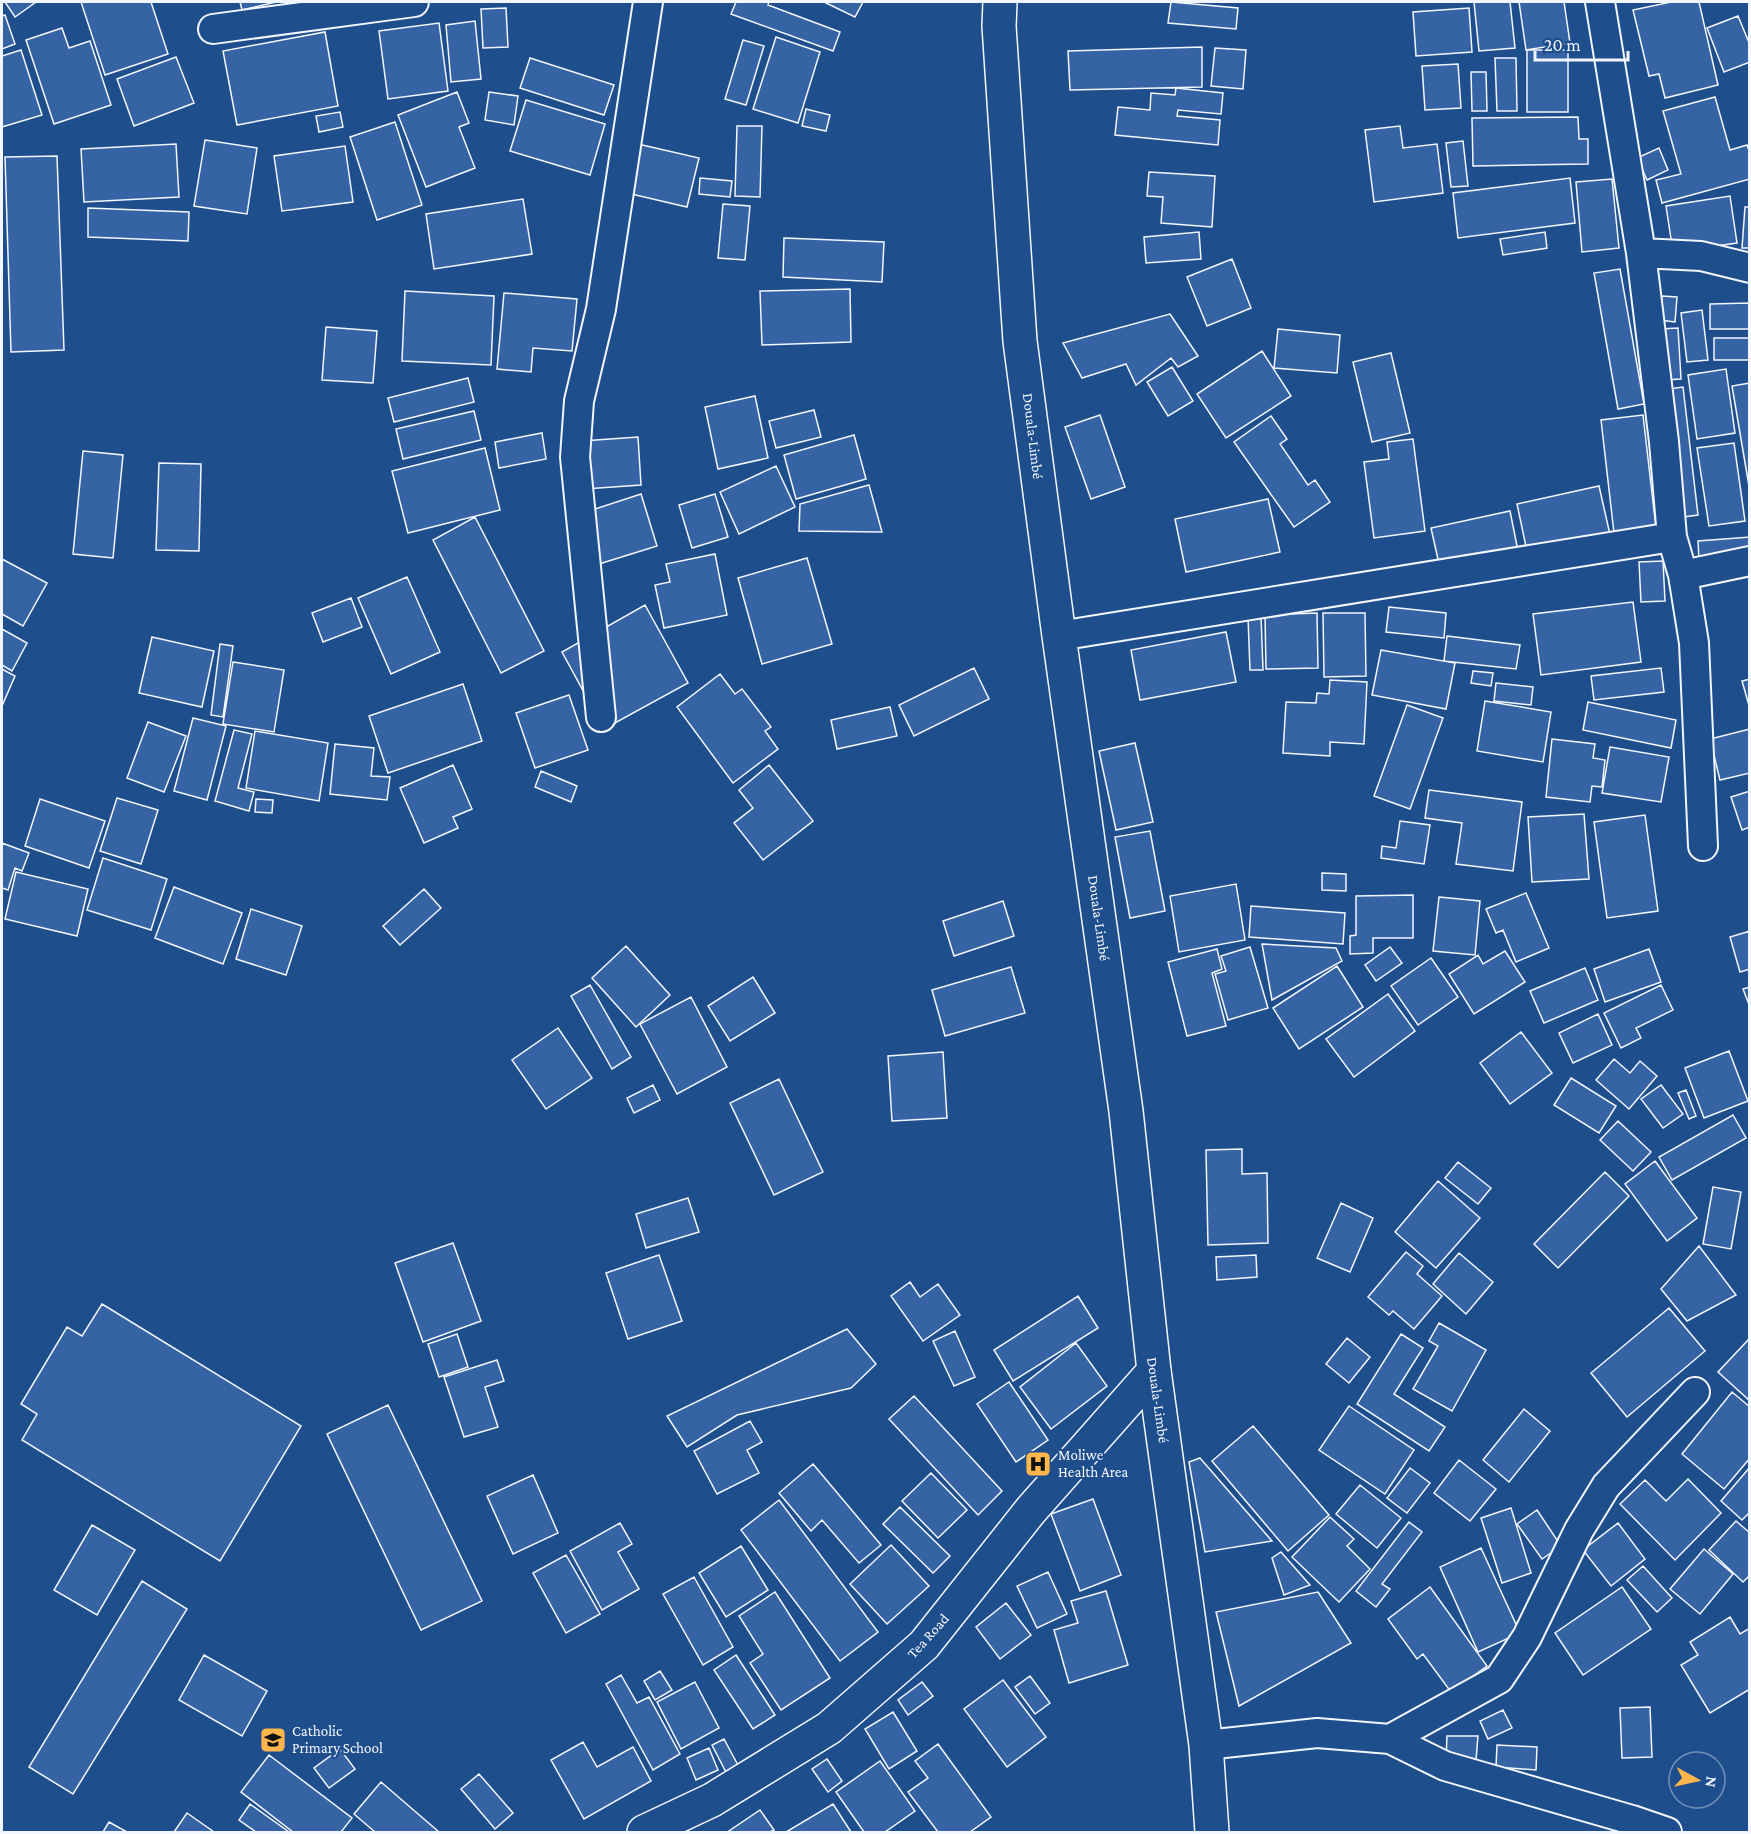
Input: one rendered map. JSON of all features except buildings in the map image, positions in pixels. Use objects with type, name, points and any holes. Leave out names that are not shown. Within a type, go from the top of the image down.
[{"type":"main road","name":"Douala-Limbé","points":[[1000,2],[999,26],[1020,341],[1126,1111],[1154,1371],[1206,1745],[1212,1833]]},
{"type":"main road","name":"Tea Road","points":[[644,1833],[712,1800],[829,1728],[924,1645],[1031,1510],[1154,1371]]},
{"type":"street","points":[[213,28],[414,2]]},
{"type":"street","points":[[601,717],[575,457],[579,401],[601,309],[648,2]]},
{"type":"street","points":[[1600,2],[1641,253],[1672,537],[1683,575],[1694,643],[1703,846]]},
{"type":"street","points":[[1641,253],[1701,256],[1749,268]]},
{"type":"street","points":[[1059,636],[1672,537]]},
{"type":"street","points":[[1683,575],[1749,561]]},
{"type":"street","points":[[1390,1739],[1499,1679],[1527,1637],[1579,1530],[1606,1486],[1695,1392]]},
{"type":"street","points":[[1206,1745],[1317,1733],[1390,1739],[1445,1766],[1632,1820],[1667,1833]]},
{"type":"place","name":"Moliwe Health Area","points":[[1038,1464]]},
{"type":"place","name":"Catholic Primary School","points":[[273,1740]]}]
